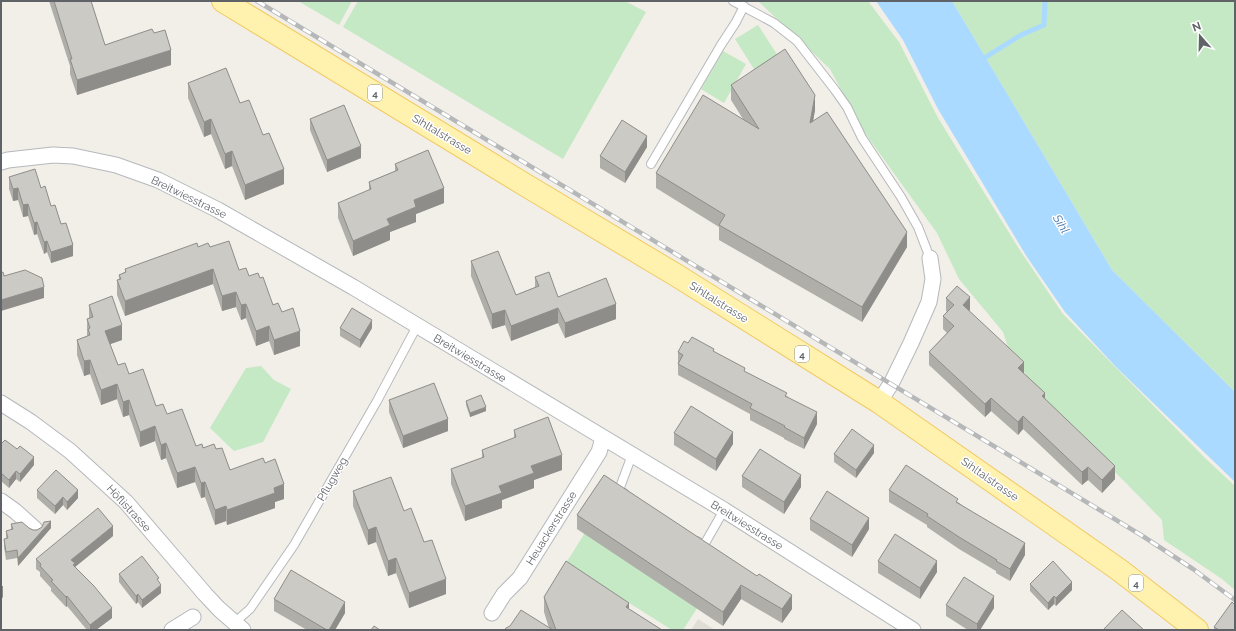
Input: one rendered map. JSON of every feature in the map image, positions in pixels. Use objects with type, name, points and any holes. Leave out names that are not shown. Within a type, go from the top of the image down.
[{"type":"main road","name":"Sihltalstrasse","points":[[223,1],[676,275],[879,402],[1118,570],[1197,630]]},
{"type":"street","name":"Breitwiesstrasse","points":[[1,162],[53,155],[73,156],[116,165],[158,180],[218,210],[417,326],[724,510],[913,630]]},
{"type":"street","points":[[879,402],[891,384],[929,302],[933,279],[930,258]]},
{"type":"street","name":"Höflistrasse","points":[[1,403],[31,422],[70,451],[126,502],[235,628]]},
{"type":"street","name":"Heuackerstrasse","points":[[492,613],[504,594],[520,578],[598,452],[603,438]]},
{"type":"street","points":[[1,501],[15,510],[35,529]]},
{"type":"street","points":[[172,630],[193,616]]},
{"type":"lane","points":[[733,1],[774,23],[797,41],[835,90],[855,121],[862,138],[901,197],[918,227],[930,258]]},
{"type":"lane","points":[[651,164],[736,22],[744,6]]},
{"type":"lane","name":"Pflugweg","points":[[235,628],[250,609],[294,545],[417,326]]},
{"type":"lane","points":[[632,455],[619,490],[632,499]]},
{"type":"lane","points":[[691,537],[704,545],[724,510]]},
{"type":"shaded area","points":[[698,619],[715,630],[691,630]]},
{"type":"green space","points":[[298,1],[352,1],[339,25]]},
{"type":"green space","points":[[358,1],[625,1],[646,12],[563,159],[343,27]]},
{"type":"green space","points":[[758,1],[868,1],[899,42],[938,118],[1021,252],[1063,314],[1205,458],[1235,486],[1235,590],[1222,579],[1164,540],[1162,520],[1022,381],[1026,374],[1012,360],[1003,332],[959,279],[937,233],[862,129],[830,69]]},
{"type":"green space","points":[[952,1],[1235,1],[1235,392],[1112,270]]},
{"type":"green space","points":[[758,25],[782,62],[759,77],[735,39]]},
{"type":"green space","points":[[723,51],[746,64],[724,103],[701,89]]},
{"type":"green space","points":[[261,366],[274,380],[291,389],[263,442],[234,451],[210,428],[246,368]]},
{"type":"green space","points":[[605,501],[719,574],[683,630],[672,630],[566,563]]},
{"type":"water","name":"Sihl","points":[[876,1],[952,1],[1112,270],[1235,392],[1235,482],[1116,367],[1065,312],[1027,257],[938,109],[903,40]]},
{"type":"building","points":[[54,1],[91,1],[105,45],[152,29],[154,33],[165,30],[171,50],[77,80]]},
{"type":"building","points":[[785,49],[815,95],[810,123],[827,112],[907,232],[862,307],[719,225],[725,215],[656,173],[703,95],[759,129],[731,85]]},
{"type":"building","points":[[226,68],[240,103],[249,100],[263,135],[269,133],[284,169],[245,185],[232,151],[225,154],[211,119],[204,122],[188,83]]},
{"type":"building","points":[[344,105],[361,146],[327,160],[310,119]]},
{"type":"building","points":[[622,120],[647,136],[625,172],[600,156]]},
{"type":"building","points":[[428,150],[444,188],[414,200],[416,207],[387,219],[390,225],[353,241],[338,203],[371,189],[369,182],[398,170],[395,164]]},
{"type":"building","points":[[35,169],[41,188],[45,186],[51,206],[55,205],[61,224],[66,223],[73,245],[51,252],[47,241],[44,242],[37,222],[34,223],[28,204],[23,205],[18,188],[13,189],[9,177]]},
{"type":"building","points":[[229,241],[239,270],[246,268],[249,276],[258,273],[260,278],[263,277],[273,305],[278,303],[282,312],[293,308],[300,331],[274,340],[269,326],[256,331],[246,304],[241,305],[236,292],[222,296],[213,269],[125,301],[117,280],[121,279],[119,275],[126,272],[125,269],[197,243],[198,247],[208,243],[210,247]]},
{"type":"building","points":[[498,251],[516,295],[539,286],[535,277],[549,272],[558,297],[606,278],[616,304],[565,323],[558,308],[511,326],[505,310],[492,314],[471,261]]},
{"type":"building","points":[[25,270],[42,278],[44,287],[1,300],[1,273],[3,272],[4,276]]},
{"type":"building","points":[[957,286],[970,297],[963,305],[1024,362],[1018,368],[1045,393],[1042,396],[1115,466],[1102,480],[1088,467],[1082,472],[1023,416],[1018,422],[991,398],[985,404],[929,352],[954,326],[943,316],[954,305],[946,298]]},
{"type":"building","points":[[112,296],[122,325],[105,331],[118,365],[125,363],[129,374],[143,369],[156,406],[163,404],[167,414],[182,409],[196,446],[202,444],[203,448],[214,444],[216,449],[222,448],[230,470],[263,458],[265,463],[275,459],[284,484],[274,488],[275,493],[227,510],[226,506],[215,510],[205,482],[201,483],[195,467],[177,473],[166,443],[161,445],[155,426],[140,432],[129,400],[123,402],[117,384],[101,390],[90,360],[84,361],[77,340],[90,335],[88,329],[90,328],[87,319],[93,317],[89,305]]},
{"type":"building","points":[[352,308],[372,320],[360,340],[340,328]]},
{"type":"building","points":[[692,337],[714,349],[713,351],[745,368],[744,371],[787,393],[785,396],[817,412],[804,438],[784,427],[785,426],[750,408],[752,404],[678,364],[683,355],[678,352],[684,341],[688,343]]},
{"type":"building","points":[[434,383],[448,419],[403,436],[389,400]]},
{"type":"building","points":[[481,395],[486,407],[470,413],[466,401]]},
{"type":"building","points":[[691,406],[733,432],[716,459],[674,433]]},
{"type":"building","points":[[548,417],[562,455],[531,466],[534,473],[499,486],[502,493],[465,506],[451,469],[484,457],[482,450],[516,437],[514,430]]},
{"type":"building","points":[[852,429],[874,445],[856,470],[834,454]]},
{"type":"building","points":[[5,440],[17,449],[20,446],[34,457],[20,474],[16,471],[9,480],[1,473],[1,444]]},
{"type":"building","points":[[760,449],[801,475],[784,502],[742,476]]},
{"type":"building","points":[[906,465],[958,499],[956,502],[1025,543],[1010,569],[927,516],[928,514],[889,490]]},
{"type":"building","points":[[56,470],[78,490],[67,502],[63,497],[55,506],[37,490]]},
{"type":"building","points":[[604,475],[757,576],[759,574],[792,595],[782,609],[741,585],[723,612],[577,515]]},
{"type":"building","points":[[391,477],[404,511],[411,508],[424,542],[432,540],[446,579],[409,593],[396,558],[388,561],[376,527],[368,530],[353,491]]},
{"type":"building","points":[[827,491],[869,518],[852,545],[810,519]]},
{"type":"building","points":[[98,508],[113,526],[71,560],[75,563],[73,565],[94,586],[112,608],[90,625],[67,596],[66,597],[51,581],[53,580],[40,566],[41,564],[36,559]]},
{"type":"building","points":[[51,521],[18,558],[17,550],[6,552],[4,539],[8,538],[6,531],[13,529],[11,524],[22,522],[29,528],[37,530],[42,527],[44,522]]},
{"type":"building","points":[[895,534],[937,561],[920,588],[878,561]]},
{"type":"building","points":[[142,556],[159,578],[157,579],[161,585],[142,600],[138,594],[136,596],[119,574]]},
{"type":"building","points":[[566,561],[629,603],[626,607],[662,630],[556,630],[544,597]]},
{"type":"building","points":[[1053,561],[1072,582],[1056,598],[1054,596],[1048,603],[1030,584]]},
{"type":"building","points":[[291,570],[345,602],[329,630],[274,599]]},
{"type":"building","points":[[964,577],[994,596],[977,624],[946,605]]},
{"type":"building","points":[[1232,602],[1235,605],[1235,630],[1219,630],[1214,627]]},
{"type":"building","points":[[521,610],[553,630],[504,630],[510,626]]},
{"type":"building","points":[[1122,610],[1144,630],[1103,630]]},
{"type":"building","points":[[374,626],[380,630],[371,630]]},
{"type":"waterway","points":[[981,60],[1021,35],[1044,25],[1045,1]]},
{"type":"railway","points":[[257,1],[1141,535],[1193,569],[1235,600]]}]
